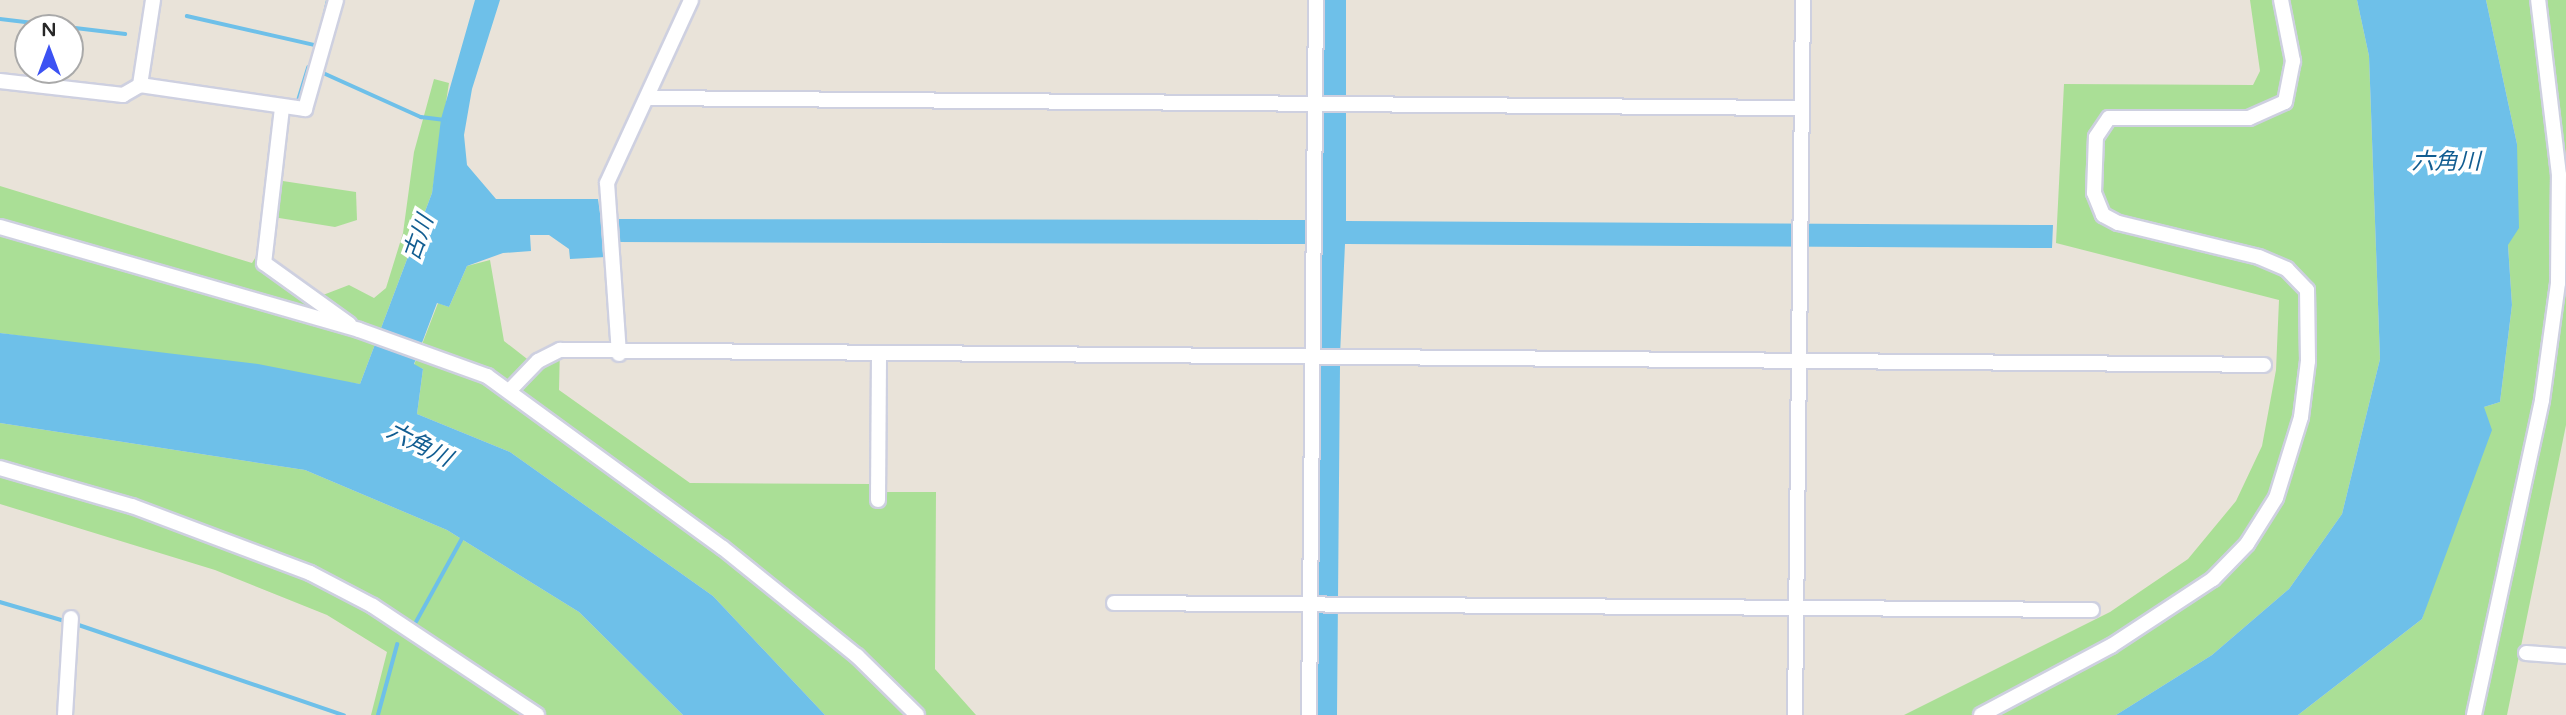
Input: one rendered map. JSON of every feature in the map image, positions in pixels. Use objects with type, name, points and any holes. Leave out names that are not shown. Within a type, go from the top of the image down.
[{"type":"street","points":[[140,85],[153,0]]},
{"type":"street","points":[[0,82],[123,95],[140,85],[282,108],[304,109],[336,0]]},
{"type":"street","points":[[619,354],[607,183],[691,0]]},
{"type":"street","points":[[1309,715],[1321,604],[1324,360],[1315,234],[1327,103],[1316,0]]},
{"type":"street","points":[[1795,715],[1803,0]]},
{"type":"street","points":[[1981,715],[2111,646],[2203,586],[2247,544],[2276,498],[2301,418],[2308,361],[2307,290],[2287,269],[2259,257],[2118,223],[2103,215],[2094,193],[2096,137],[2109,118],[2249,118],[2285,102],[2294,79],[2281,0]]},
{"type":"street","points":[[2474,715],[2542,400],[2558,283],[2559,176],[2538,0]]},
{"type":"street","points":[[647,98],[1801,108]]},
{"type":"street","points":[[282,108],[264,263],[359,330]]},
{"type":"street","points":[[0,227],[359,330],[510,389],[723,548],[857,656],[917,715]]},
{"type":"street","points":[[510,389],[538,361],[559,350],[619,354],[879,357],[2264,365]]},
{"type":"street","points":[[878,500],[879,357]]},
{"type":"street","points":[[0,468],[132,506],[310,573],[373,606],[537,715]]},
{"type":"street","points":[[1114,603],[2092,610]]},
{"type":"street","points":[[65,715],[71,622]]},
{"type":"street","points":[[2526,653],[2566,656]]},
{"type":"green space","points":[[2250,0],[2357,0],[2369,56],[2380,359],[2342,514],[2289,589],[2212,655],[2116,715],[1904,715],[2110,612],[2188,559],[2236,501],[2262,446],[2276,370],[2279,300],[2056,243],[2064,84],[2253,85],[2260,71]]},
{"type":"green space","points":[[2486,0],[2566,0],[2566,425],[2507,715],[2298,715],[2422,619],[2484,407],[2500,402],[2512,305],[2508,245],[2517,144]]},
{"type":"green space","points":[[434,79],[449,83],[432,193],[360,384],[0,333],[0,186],[252,263],[260,250],[323,295],[349,285],[374,298],[386,288],[403,233],[414,152]]},
{"type":"green space","points":[[276,180],[356,192],[357,220],[335,227],[273,217]]},
{"type":"green space","points":[[490,260],[504,341],[531,362],[560,346],[559,390],[690,483],[872,484],[873,492],[936,492],[935,669],[976,715],[825,715],[713,596],[510,452],[417,414],[423,369],[414,365],[438,303],[449,307],[467,266]]},
{"type":"green space","points":[[0,423],[305,470],[447,530],[579,612],[683,715],[371,715],[387,652],[327,615],[215,570],[0,504]]},
{"type":"water","name":"古川","points":[[475,0],[500,0],[472,89],[464,135],[467,165],[496,199],[598,199],[606,257],[570,259],[569,249],[549,235],[530,235],[531,251],[503,253],[467,266],[449,307],[437,303],[414,364],[423,369],[417,414],[510,452],[713,596],[825,715],[683,715],[579,612],[447,530],[305,470],[0,423],[0,333],[258,364],[360,384],[432,193],[441,119]]},
{"type":"water","points":[[1323,0],[1346,0],[1346,221],[2053,225],[2052,248],[1345,244],[1340,355],[1332,355],[1332,365],[1340,365],[1337,715],[1316,715],[1319,365],[1327,364],[1327,355],[1319,354],[1309,244],[617,242],[615,219],[1309,220]]},
{"type":"water","name":"六角川","points":[[2357,0],[2486,0],[2517,144],[2519,228],[2508,245],[2512,305],[2500,402],[2484,407],[2492,430],[2422,619],[2298,715],[2116,715],[2212,655],[2289,589],[2342,514],[2380,359],[2369,56]]},
{"type":"waterway","points":[[312,69],[328,0]]},
{"type":"waterway","points":[[187,16],[315,45]]},
{"type":"waterway","points":[[0,19],[125,34]]},
{"type":"waterway","points":[[297,104],[308,68]]},
{"type":"waterway","points":[[319,71],[421,117],[445,120]]},
{"type":"waterway","points":[[416,622],[464,535]]},
{"type":"waterway","points":[[0,602],[65,621]]},
{"type":"waterway","points":[[76,624],[344,715]]},
{"type":"waterway","points":[[378,715],[397,645]]}]
